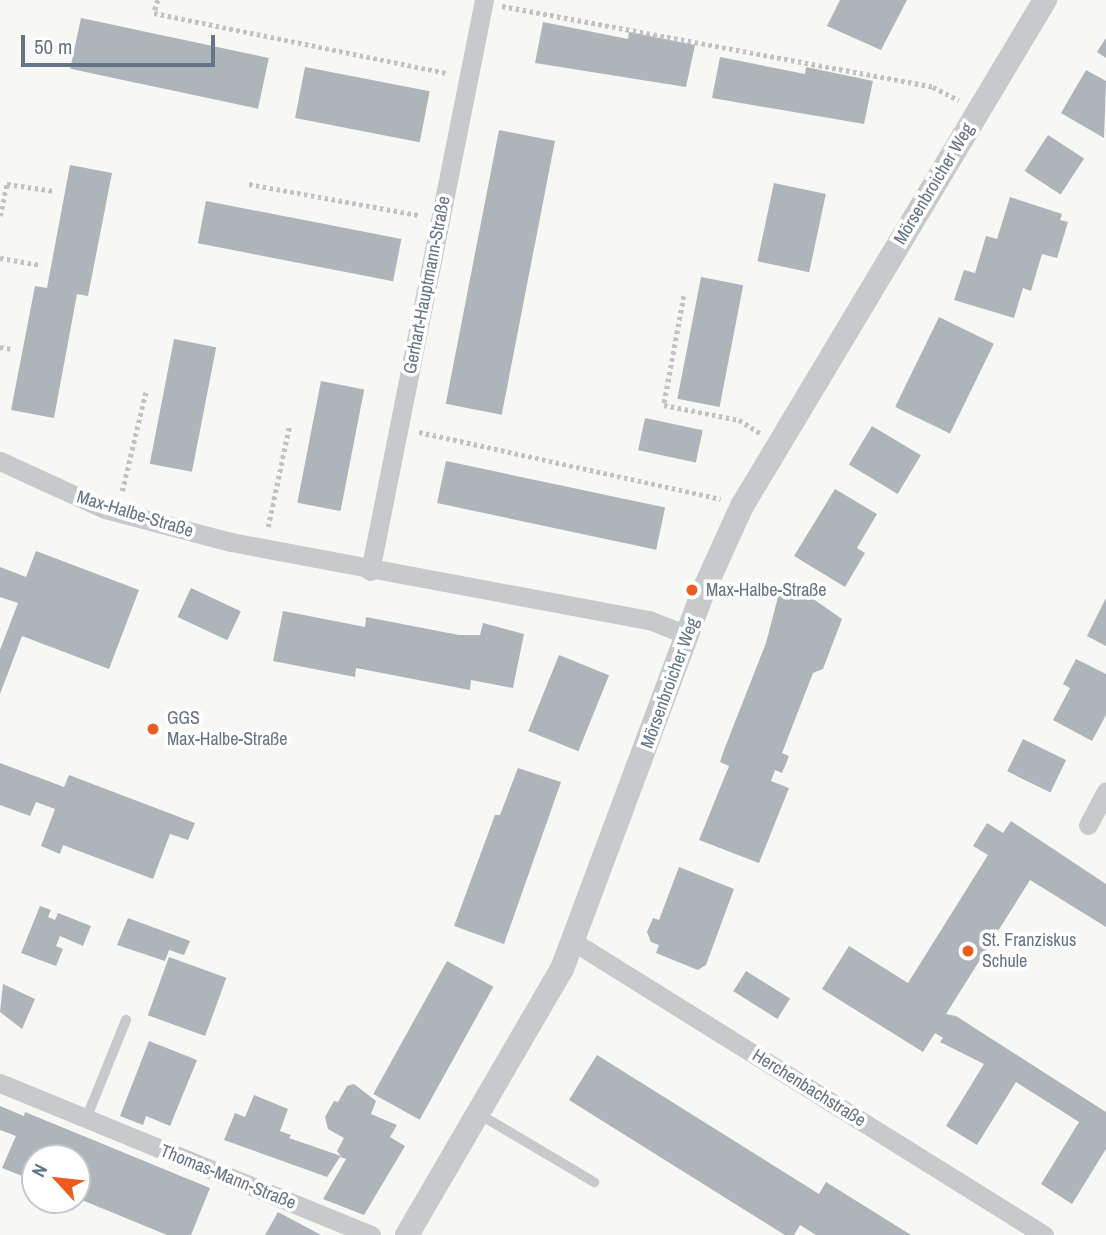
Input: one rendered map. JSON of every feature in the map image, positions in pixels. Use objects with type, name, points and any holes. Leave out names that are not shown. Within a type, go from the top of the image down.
[{"type":"street","name":"Mörsenbroicher Weg","points":[[407,1235],[479,1114],[574,942],[687,635],[742,506],[1045,0]]},
{"type":"street","name":"Gerhart-Hauptmann-Straße","points":[[370,571],[484,1]]},
{"type":"street","name":"Max-Halbe-Straße","points":[[0,461],[117,512],[263,549],[370,571],[649,620],[687,635]]},
{"type":"street","points":[[1088,825],[1106,791]]},
{"type":"street","name":"Herchenbachstraße","points":[[574,942],[1044,1235]]},
{"type":"street","name":"Thomas-Mann-Straße","points":[[0,1083],[371,1235]]},
{"type":"lane","points":[[86,1119],[126,1020]]},
{"type":"lane","points":[[479,1114],[594,1182]]},
{"type":"path","points":[[158,0],[154,13],[468,78]]},
{"type":"path","points":[[484,1],[933,87],[978,110]]},
{"type":"path","points":[[0,216],[7,184],[54,191]]},
{"type":"path","points":[[249,184],[440,219]]},
{"type":"path","points":[[0,258],[41,265]]},
{"type":"path","points":[[684,296],[664,405],[739,420],[779,444]]},
{"type":"path","points":[[0,348],[11,349]]},
{"type":"path","points":[[117,512],[146,391]]},
{"type":"path","points":[[263,549],[289,427]]},
{"type":"path","points":[[398,427],[703,492],[742,506]]},
{"type":"building","points":[[840,0],[907,0],[881,50],[827,26]]},
{"type":"building","points":[[81,18],[269,58],[258,109],[70,69]]},
{"type":"building","points":[[543,22],[628,39],[629,32],[695,45],[686,87],[535,63]]},
{"type":"building","points":[[1106,38],[1106,58],[1097,52]]},
{"type":"building","points":[[720,57],[805,74],[806,67],[873,81],[864,124],[712,98]]},
{"type":"building","points":[[305,67],[430,91],[420,142],[295,118]]},
{"type":"building","points":[[1086,70],[1106,81],[1104,138],[1061,113]]},
{"type":"building","points":[[499,130],[555,141],[502,415],[446,404]]},
{"type":"building","points":[[1048,135],[1084,158],[1061,194],[1025,171]]},
{"type":"building","points":[[70,165],[112,173],[88,296],[77,294],[54,418],[11,410],[35,286],[47,288]]},
{"type":"building","points":[[774,183],[826,194],[809,272],[757,261]]},
{"type":"building","points":[[1010,197],[1062,214],[1060,220],[1068,222],[1057,258],[1042,254],[1031,291],[1023,288],[1014,318],[954,300],[964,270],[975,273],[986,236],[997,239]]},
{"type":"building","points":[[206,201],[401,239],[393,281],[198,243]]},
{"type":"building","points":[[701,277],[743,285],[720,407],[677,399]]},
{"type":"building","points":[[939,317],[994,344],[950,434],[895,407]]},
{"type":"building","points":[[174,339],[216,347],[192,472],[150,464]]},
{"type":"building","points":[[321,381],[364,389],[341,511],[297,503]]},
{"type":"building","points":[[645,418],[703,430],[696,463],[638,450]]},
{"type":"building","points":[[872,426],[921,455],[898,494],[849,465]]},
{"type":"building","points":[[446,461],[665,508],[656,550],[437,503]]},
{"type":"building","points":[[835,489],[877,514],[857,548],[865,553],[845,587],[794,556]]},
{"type":"building","points":[[36,551],[139,590],[109,669],[22,636],[0,694],[0,650],[18,603],[0,597],[0,567],[26,577]]},
{"type":"building","points":[[789,582],[842,619],[823,669],[813,673],[782,753],[789,756],[782,773],[775,770],[771,781],[789,788],[759,863],[699,840],[729,766],[720,762],[724,750],[766,643],[778,597]]},
{"type":"building","points":[[191,588],[241,611],[227,640],[177,617]]},
{"type":"building","points":[[1106,598],[1106,646],[1087,636]]},
{"type":"building","points":[[283,611],[365,627],[366,617],[459,635],[480,635],[483,623],[524,634],[513,688],[471,680],[470,690],[356,668],[355,677],[273,661]]},
{"type":"building","points":[[559,655],[609,675],[578,751],[528,731]]},
{"type":"building","points":[[1076,659],[1106,674],[1106,715],[1092,741],[1053,720],[1070,688],[1063,684]]},
{"type":"building","points":[[1023,739],[1066,760],[1050,792],[1007,771]]},
{"type":"building","points":[[0,763],[64,787],[69,775],[195,823],[188,840],[170,834],[153,879],[63,845],[60,854],[41,846],[55,809],[36,802],[30,816],[0,805]]},
{"type":"building","points":[[518,768],[561,782],[504,944],[454,926],[495,815],[500,815]]},
{"type":"building","points":[[1011,821],[1106,884],[1106,927],[1030,880],[946,1014],[956,1016],[1106,1112],[1106,1149],[1072,1204],[1041,1184],[1079,1122],[1016,1082],[977,1145],[946,1126],[984,1064],[940,1042],[943,1038],[935,1033],[923,1052],[822,989],[849,946],[908,983],[988,855],[973,846],[987,823],[1003,833]]},
{"type":"building","points":[[679,867],[734,889],[706,965],[698,970],[656,953],[659,945],[651,942],[647,932],[653,918],[659,920]]},
{"type":"building","points":[[40,906],[51,910],[48,917],[55,920],[58,913],[91,926],[83,946],[60,936],[56,946],[63,949],[56,966],[21,953]]},
{"type":"building","points":[[128,918],[190,941],[184,955],[169,950],[165,961],[117,945]]},
{"type":"building","points":[[169,957],[226,978],[205,1036],[148,1015]]},
{"type":"building","points":[[447,961],[493,987],[420,1120],[373,1094]]},
{"type":"building","points":[[746,971],[790,999],[777,1019],[733,991]]},
{"type":"building","points":[[3,984],[35,999],[22,1029],[0,1012]]},
{"type":"building","points":[[149,1041],[197,1060],[170,1126],[146,1116],[143,1125],[120,1116]]},
{"type":"building","points":[[597,1055],[819,1194],[826,1182],[911,1235],[816,1235],[800,1225],[794,1235],[785,1235],[569,1100]]},
{"type":"building","points":[[354,1084],[376,1101],[371,1114],[397,1125],[390,1137],[405,1146],[364,1215],[323,1199],[346,1159],[340,1157],[327,1177],[224,1140],[235,1113],[245,1117],[254,1095],[288,1109],[280,1131],[291,1135],[289,1138],[341,1156],[337,1151],[344,1138],[328,1129],[325,1117],[347,1086]]},
{"type":"building","points":[[0,1106],[24,1116],[25,1112],[210,1188],[191,1235],[167,1235],[91,1204],[91,1144],[21,1144],[21,1175],[2,1168],[16,1136],[0,1130]]},
{"type":"building","points":[[278,1212],[321,1235],[265,1235]]},
{"type":"place","name":"Max-Halbe-Straße","points":[[692,590]]},
{"type":"place","name":"GGS Max-Halbe-Straße","points":[[153,729]]},
{"type":"place","name":"St. Franziskus Schule","points":[[968,951]]}]
